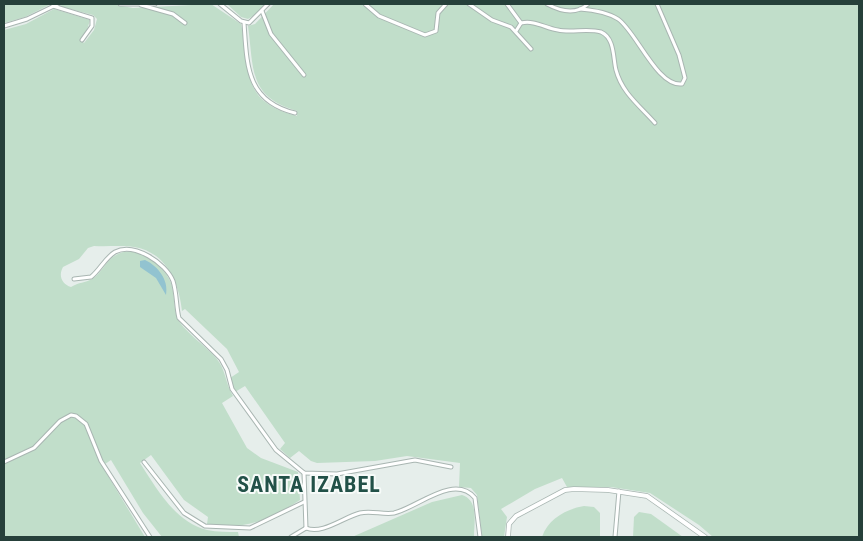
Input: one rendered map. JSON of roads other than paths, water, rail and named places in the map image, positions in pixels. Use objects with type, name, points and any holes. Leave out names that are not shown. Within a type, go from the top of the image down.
[{"type":"street","points":[[4,26],[27,19],[58,4]]},
{"type":"street","points":[[120,4],[155,4]]},
{"type":"street","points":[[220,4],[244,23],[254,87],[274,106],[295,113]]},
{"type":"street","points":[[244,23],[251,22],[268,4]]},
{"type":"street","points":[[365,4],[379,16],[425,34],[436,31],[438,13],[446,4]]},
{"type":"street","points":[[469,4],[492,20],[509,26],[532,49]]},
{"type":"street","points":[[507,4],[521,23]]},
{"type":"street","points":[[547,4],[562,10],[580,9],[604,13],[617,18],[628,28],[652,63],[671,82],[682,84],[685,78],[682,66],[657,4]]},
{"type":"street","points":[[580,9],[588,4]]},
{"type":"street","points":[[141,5],[173,14],[185,23]]},
{"type":"street","points":[[53,6],[92,18],[92,26],[82,40]]},
{"type":"street","points":[[262,11],[271,34],[304,75]]},
{"type":"street","points":[[521,23],[532,22],[559,30],[597,32],[604,35],[612,46],[620,81],[635,103],[654,123]]},
{"type":"street","points":[[516,32],[521,23]]},
{"type":"street","points":[[74,278],[84,279],[93,275],[112,255],[121,250],[138,251],[157,263],[172,279],[178,298],[179,318],[221,360],[227,370],[232,389],[276,450],[304,473],[337,474],[415,460],[451,467]]},
{"type":"street","points":[[4,462],[34,448],[53,426],[74,415],[86,424],[96,452],[115,486],[150,537]]},
{"type":"street","points":[[144,462],[184,513],[205,526],[250,528],[304,502]]},
{"type":"street","points":[[304,473],[306,528]]},
{"type":"street","points":[[291,537],[306,528],[317,529],[365,512],[398,512],[436,493],[459,490],[470,493],[475,498],[480,537]]},
{"type":"street","points":[[508,537],[509,524],[513,518],[565,490],[619,491],[650,498],[705,537]]},
{"type":"street","points":[[615,537],[619,491]]},
{"type":"water","points":[[145,260],[162,274],[166,284],[166,295],[156,278],[140,267],[140,261]]},
{"type":"district","name":"SANTA IZABEL","points":[[309,484]]}]
